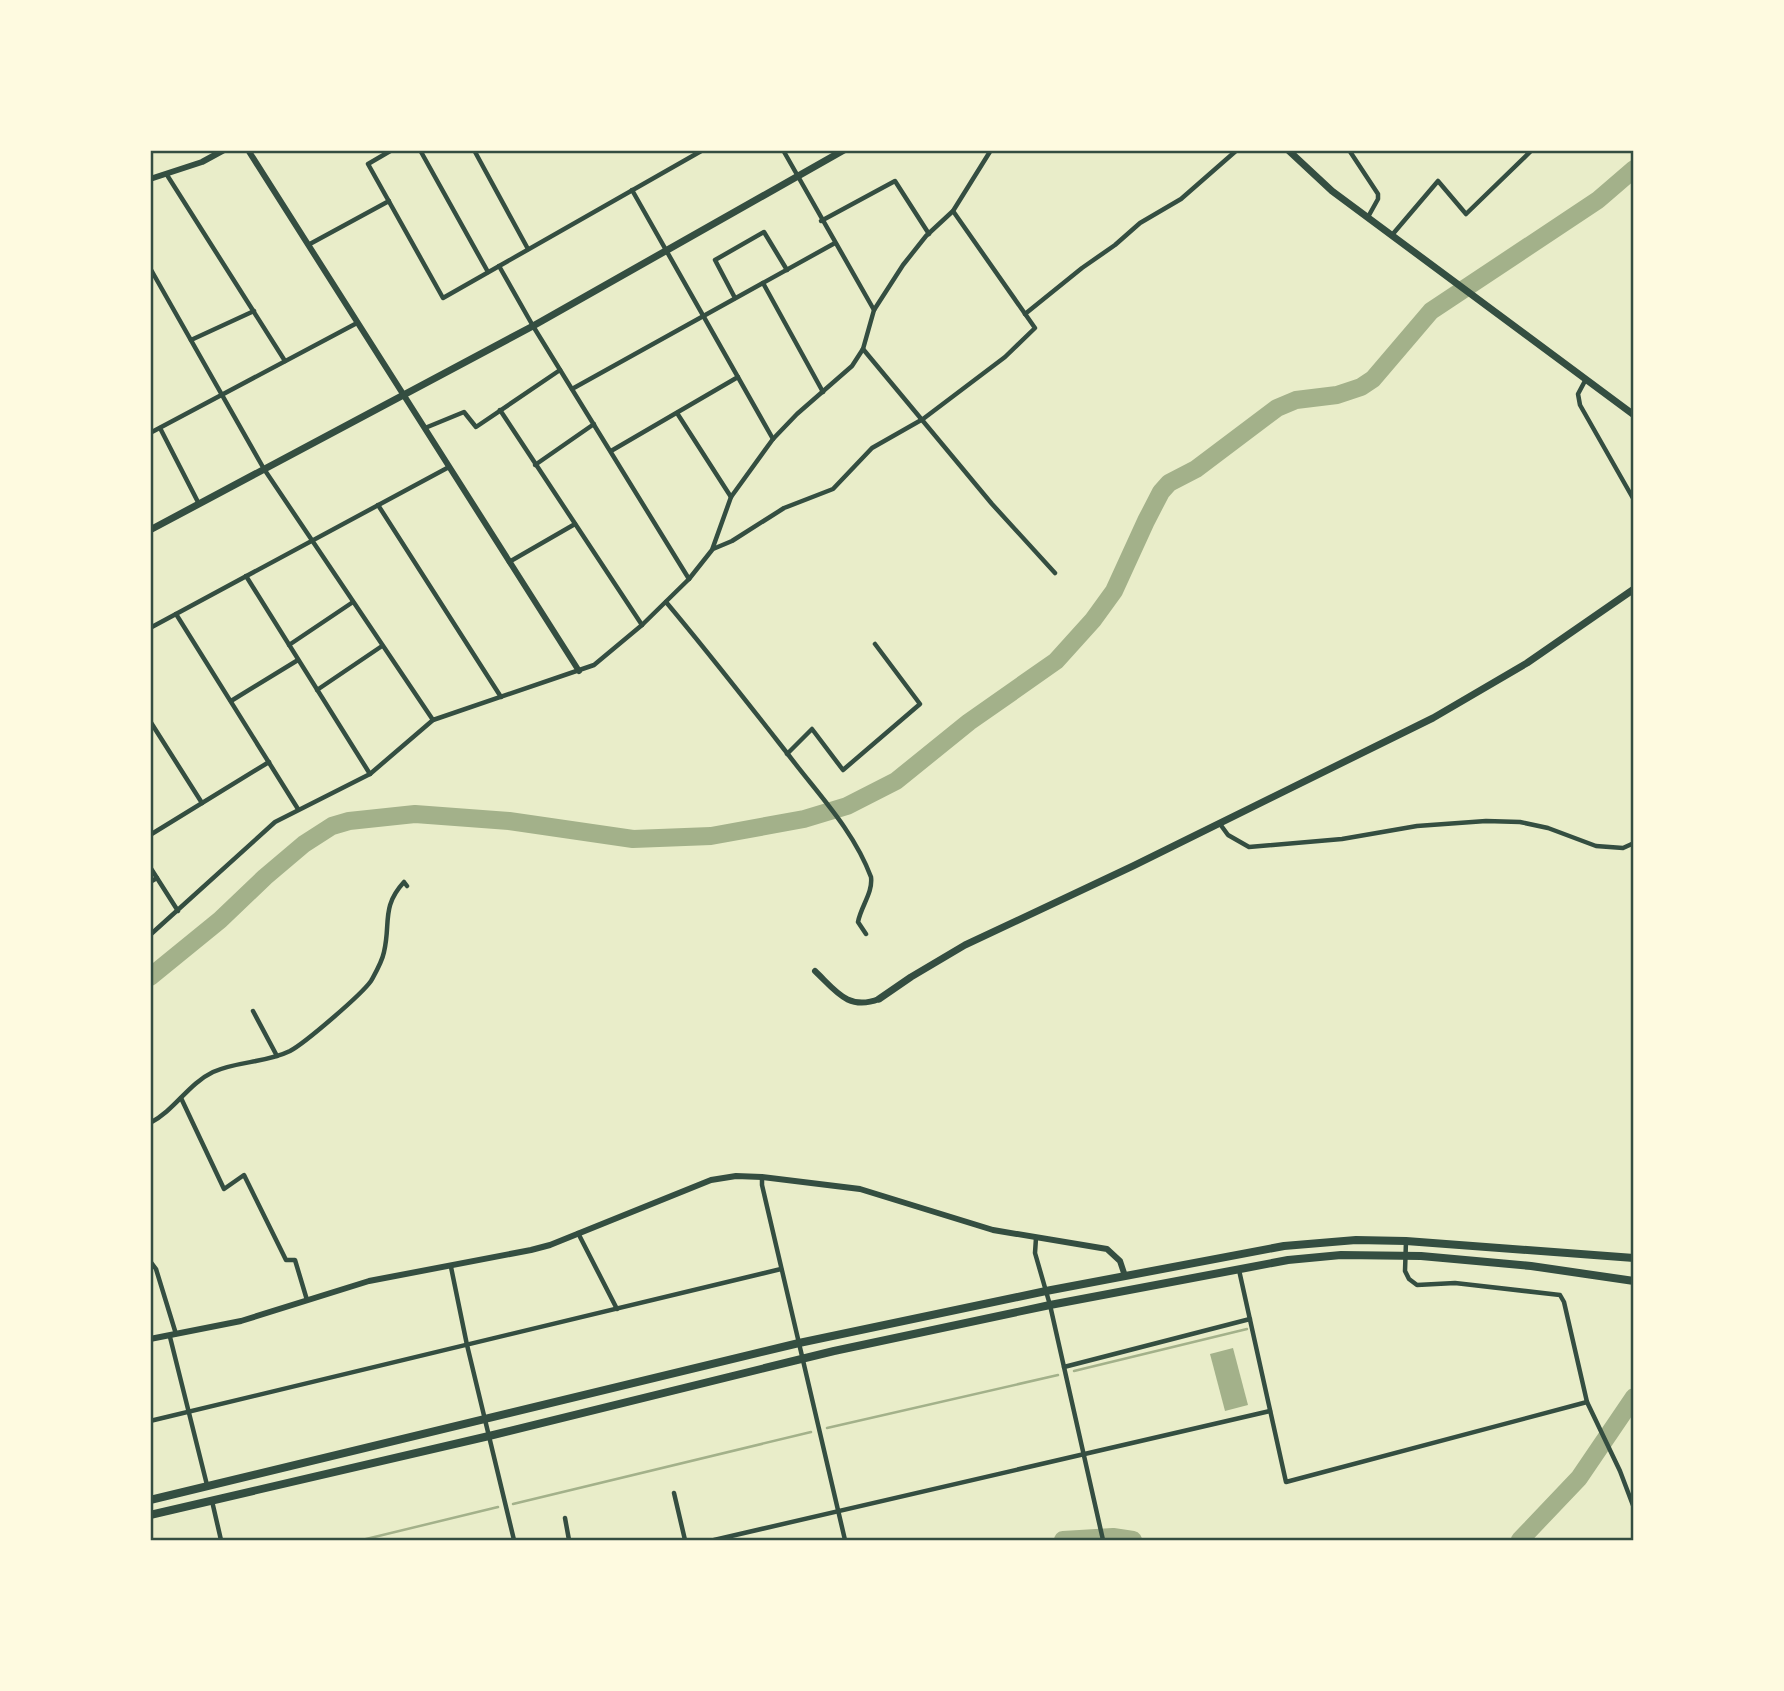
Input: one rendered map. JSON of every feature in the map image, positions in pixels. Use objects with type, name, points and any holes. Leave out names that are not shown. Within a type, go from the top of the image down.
[{"type":"highway","points":[[150,1500],[799,1343],[1046,1291],[1284,1246],[1356,1240],[1406,1241],[1633,1258]]},
{"type":"highway","points":[[150,1515],[489,1436],[803,1358],[1050,1305],[1321,1256],[1405,1255],[1531,1266],[1633,1280]]},
{"type":"main road","points":[[150,530],[533,326],[844,150]]},
{"type":"main road","points":[[1288,150],[1319,180],[1368,218],[1633,415]]},
{"type":"main road","points":[[879,999],[965,945],[1220,824],[1395,738],[1486,689],[1633,589]]},
{"type":"street","points":[[150,179],[167,175],[224,150]]},
{"type":"street","points":[[248,150],[579,671]]},
{"type":"street","points":[[392,150],[368,164],[443,298],[703,150]]},
{"type":"street","points":[[420,150],[488,272]]},
{"type":"street","points":[[474,150],[528,249]]},
{"type":"street","points":[[783,150],[874,310]]},
{"type":"street","points":[[150,935],[275,822],[370,774],[433,720],[594,665],[667,602],[712,550],[731,497],[773,439],[852,366],[863,349],[874,310],[903,265],[953,211],[991,150]]},
{"type":"street","points":[[1025,314],[1140,223],[1181,200],[1237,150]]},
{"type":"street","points":[[1349,150],[1378,194],[1368,218]]},
{"type":"street","points":[[1392,235],[1438,181],[1466,214],[1532,150]]},
{"type":"street","points":[[167,175],[285,361]]},
{"type":"street","points":[[821,220],[895,181],[929,234]]},
{"type":"street","points":[[632,190],[773,439]]},
{"type":"street","points":[[307,245],[389,201]]},
{"type":"street","points":[[712,550],[732,541],[784,508],[832,489],[872,449],[923,419],[1005,357],[1035,328],[953,211]]},
{"type":"street","points":[[735,298],[715,260],[764,232],[787,270]]},
{"type":"street","points":[[572,390],[835,243]]},
{"type":"street","points":[[499,266],[689,579]]},
{"type":"street","points":[[150,268],[264,469],[433,720]]},
{"type":"street","points":[[764,283],[823,392]]},
{"type":"street","points":[[190,340],[254,311]]},
{"type":"street","points":[[151,431],[357,323]]},
{"type":"street","points":[[863,349],[992,504],[1055,573]]},
{"type":"street","points":[[424,429],[464,412],[476,427],[560,370]]},
{"type":"street","points":[[611,451],[738,377]]},
{"type":"street","points":[[1586,379],[1578,394],[1580,405],[1633,500]]},
{"type":"street","points":[[500,410],[642,625]]},
{"type":"street","points":[[677,413],[731,497]]},
{"type":"street","points":[[536,465],[594,424]]},
{"type":"street","points":[[160,428],[200,504]]},
{"type":"street","points":[[150,628],[449,467]]},
{"type":"street","points":[[378,505],[501,697]]},
{"type":"street","points":[[508,562],[575,524]]},
{"type":"street","points":[[246,576],[370,774]]},
{"type":"street","points":[[667,602],[838,816],[871,877],[872,887],[860,911],[858,922],[866,934]]},
{"type":"street","points":[[289,645],[352,603]]},
{"type":"street","points":[[176,614],[298,809]]},
{"type":"street","points":[[787,754],[812,729],[843,770],[920,704],[875,644]]},
{"type":"street","points":[[317,690],[382,646]]},
{"type":"street","points":[[231,701],[298,660]]},
{"type":"street","points":[[150,721],[202,803]]},
{"type":"street","points":[[150,835],[269,762]]},
{"type":"street","points":[[1220,824],[1228,835],[1249,847],[1342,839],[1417,826],[1486,821],[1520,822],[1548,828],[1604,848],[1623,848],[1633,843]]},
{"type":"street","points":[[150,867],[177,911]]},
{"type":"street","points":[[150,882],[157,878]]},
{"type":"street","points":[[150,1123],[170,1110],[196,1083],[211,1073],[228,1066],[291,1051],[356,998],[380,966],[385,949],[388,905],[404,882],[407,886]]},
{"type":"street","points":[[815,971],[841,996],[853,1003],[865,1004],[879,999]]},
{"type":"street","points":[[253,1011],[276,1056]]},
{"type":"street","points":[[181,1098],[224,1189],[244,1175],[286,1260],[295,1260],[307,1300]]},
{"type":"street","points":[[150,1339],[241,1321],[369,1281],[531,1251],[711,1180],[736,1176],[860,1189],[993,1230],[1107,1249],[1120,1261],[1125,1276]]},
{"type":"street","points":[[762,1178],[845,1541]]},
{"type":"street","points":[[578,1233],[617,1309]]},
{"type":"street","points":[[1036,1238],[1035,1253],[1050,1305],[1103,1541]]},
{"type":"street","points":[[1406,1241],[1405,1271],[1409,1279],[1417,1284],[1464,1284],[1560,1295],[1564,1302],[1587,1402],[1633,1508]]},
{"type":"street","points":[[150,1261],[156,1269],[208,1487]]},
{"type":"street","points":[[451,1267],[514,1541]]},
{"type":"street","points":[[150,1421],[781,1269]]},
{"type":"street","points":[[1239,1269],[1286,1482],[1587,1402]]},
{"type":"street","points":[[1064,1367],[1250,1319]]},
{"type":"street","points":[[714,1541],[1270,1411]]},
{"type":"street","points":[[674,1493],[685,1541]]},
{"type":"street","points":[[212,1500],[221,1541]]},
{"type":"street","points":[[565,1518],[569,1541]]},
{"type":"shaded area","points":[[1233,1348],[1248,1405],[1225,1411],[1210,1354]]},
{"type":"waterway","points":[[150,977],[220,920],[304,844],[332,826],[349,821],[415,814],[509,821],[633,839],[711,836],[804,819],[847,806],[896,781],[969,722],[1056,661],[1093,620],[1114,591],[1146,521],[1161,492],[1169,483],[1196,469],[1277,408],[1296,400],[1337,395],[1361,387],[1373,379],[1431,311],[1598,200],[1634,169]]},
{"type":"waterway","points":[[1074,1371],[1247,1329]]},
{"type":"waterway","points":[[827,1428],[1058,1375]]},
{"type":"waterway","points":[[1520,1540],[1579,1478],[1634,1397]]},
{"type":"waterway","points":[[513,1504],[811,1432]]},
{"type":"waterway","points":[[362,1540],[498,1507]]},
{"type":"waterway","points":[[1063,1540],[1113,1537],[1133,1540]]}]
